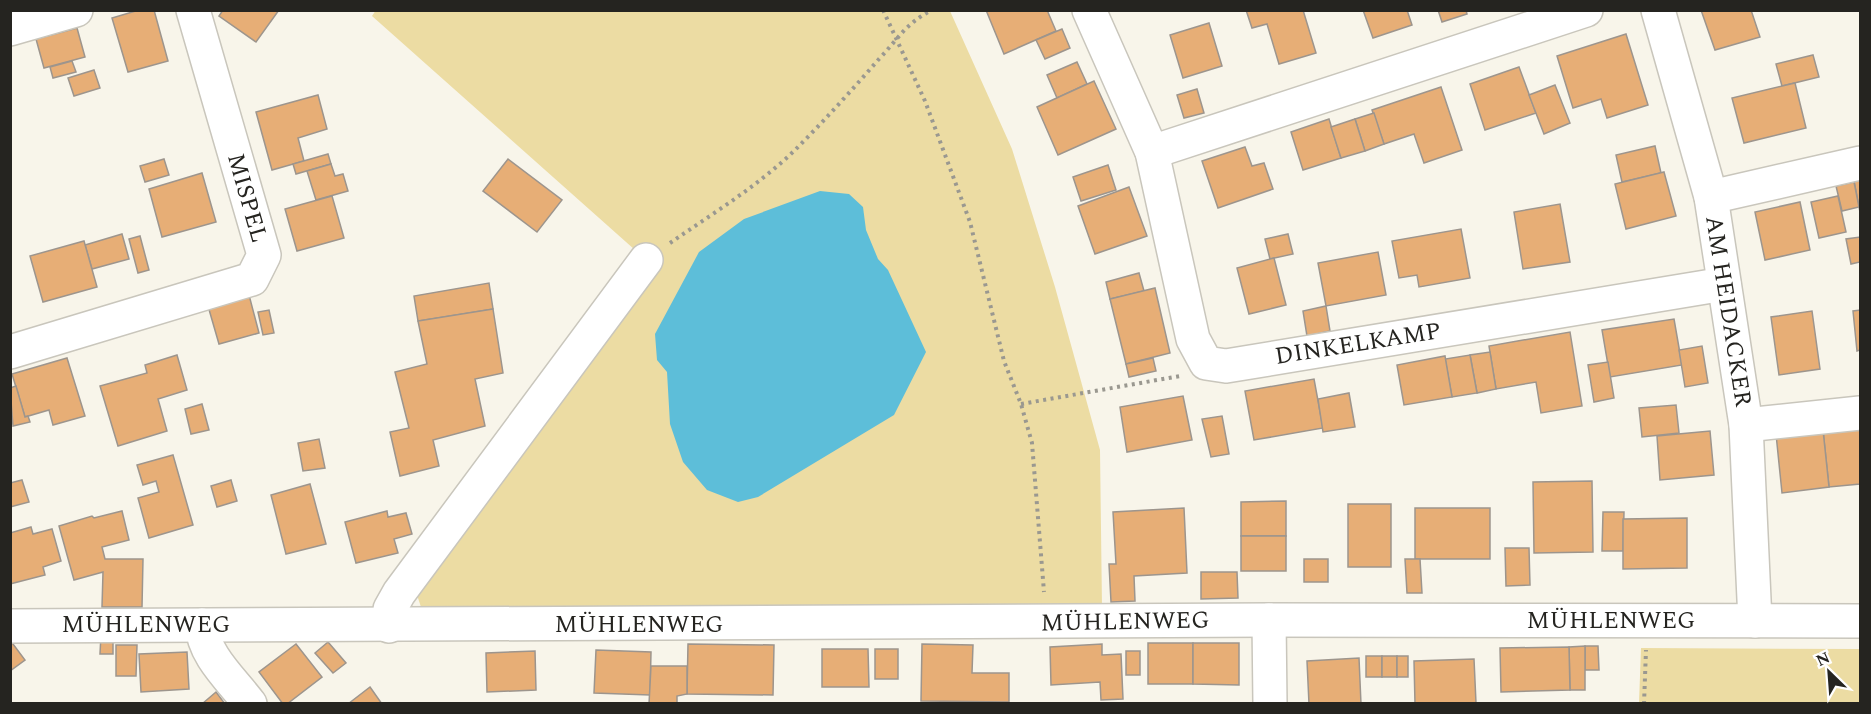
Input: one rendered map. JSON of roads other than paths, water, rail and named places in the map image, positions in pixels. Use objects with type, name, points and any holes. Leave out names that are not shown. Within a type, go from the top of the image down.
[{"type":"street","points":[[10,29],[76,10]]},
{"type":"street","name":"MISPEL","points":[[10,352],[252,279],[264,255],[193,10]]},
{"type":"street","points":[[1089,10],[1152,152],[1586,10]]},
{"type":"street","name":"AM HEIDACKER","points":[[1658,10],[1711,197],[1725,284],[1746,425],[1755,621]]},
{"type":"street","name":"DINKELKAMP","points":[[1152,152],[1193,339],[1206,363],[1226,366],[1725,284]]},
{"type":"street","name":"AM HEIDACKER","points":[[1711,197],[1860,164]]},
{"type":"street","points":[[389,626],[390,609],[399,593],[646,260]]},
{"type":"street","name":"AM HEIDACKER","points":[[1746,425],[1860,413]]},
{"type":"street","points":[[1269,620],[1270,704]]},
{"type":"street","name":"MÜHLENWEG","points":[[10,626],[389,626],[1269,620],[1860,621]]},
{"type":"street","points":[[202,625],[202,638],[209,652],[250,704]]},
{"type":"water","points":[[820,191],[849,194],[863,207],[866,230],[878,259],[888,270],[926,352],[894,415],[758,497],[738,502],[707,490],[683,462],[670,424],[667,372],[657,360],[655,334],[699,252],[744,219]]}]
